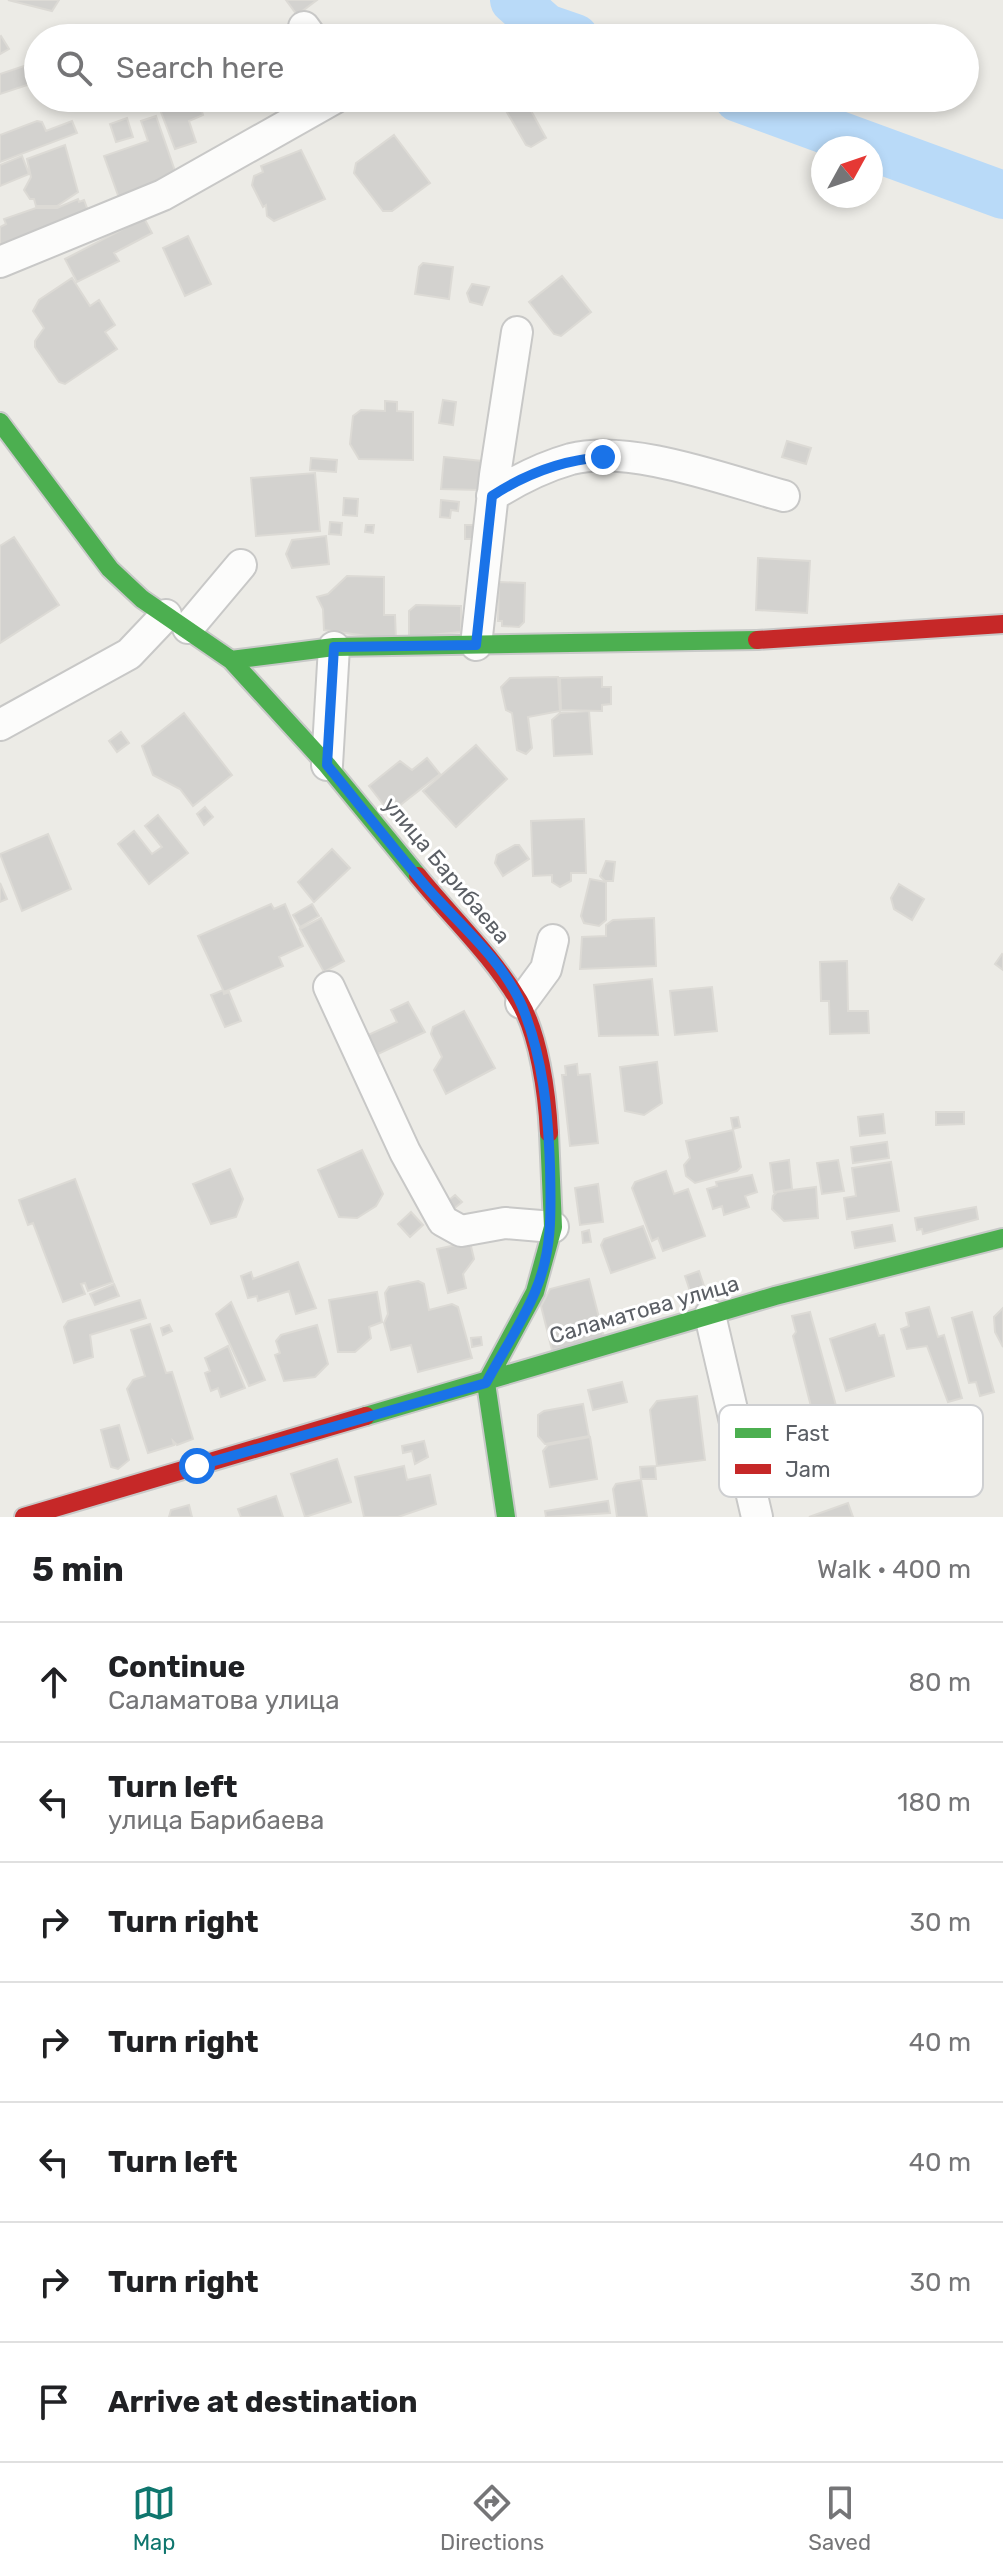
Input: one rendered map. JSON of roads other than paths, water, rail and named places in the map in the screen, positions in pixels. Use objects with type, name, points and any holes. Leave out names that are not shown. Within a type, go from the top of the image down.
[{"type":"street","points":[[0,262],[163,195],[310,112]]},
{"type":"street","points":[[476,645],[492,496],[517,332]]},
{"type":"street","name":"улица Барибаева","points":[[0,422],[110,569],[231,660],[327,765],[425,885],[467,929],[521,1003],[540,1062],[548,1122],[553,1227],[535,1292],[486,1383]]},
{"type":"street","points":[[492,496],[540,470],[573,459],[603,457],[641,460],[784,496]]},
{"type":"street","points":[[0,725],[129,654],[177,622],[241,565]]},
{"type":"street","points":[[231,660],[334,647],[752,640],[1003,624]]},
{"type":"street","points":[[327,765],[334,647]]},
{"type":"street","points":[[521,1003],[546,969],[553,940]]},
{"type":"street","points":[[329,987],[405,1152],[443,1221],[461,1231],[505,1223],[553,1227]]},
{"type":"street","name":"Саламатова улица","points":[[24,1517],[710,1315],[912,1259],[1003,1238]]},
{"type":"street","points":[[710,1315],[731,1405]]},
{"type":"street","points":[[486,1383],[506,1517]]},
{"type":"street","points":[[752,1497],[757,1517]]},
{"type":"waterway","points":[[514,0],[541,24]]},
{"type":"waterway","points":[[776,112],[1003,195]]}]
